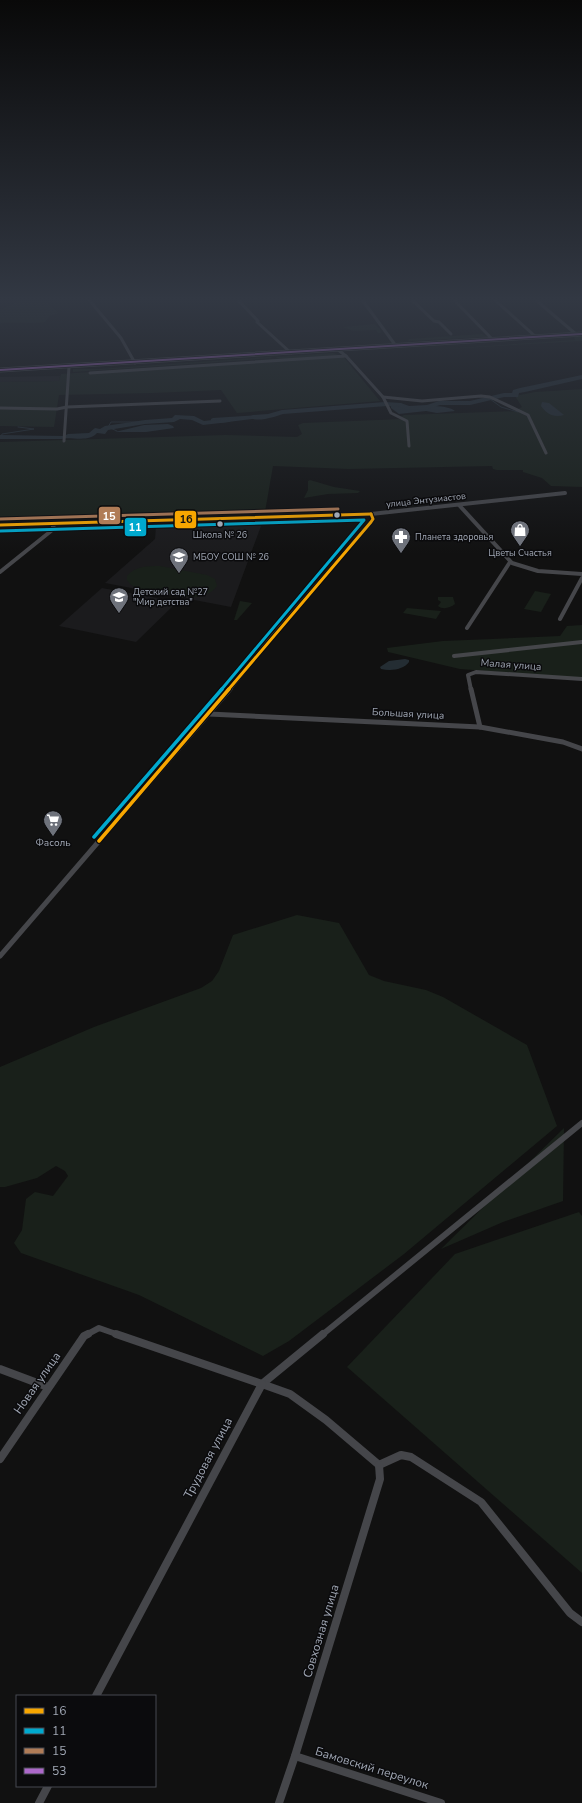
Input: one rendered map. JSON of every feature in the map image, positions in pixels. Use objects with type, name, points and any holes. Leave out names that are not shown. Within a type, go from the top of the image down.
[{"type":"street","points":[[64,441],[68,385]]},
{"type":"street","points":[[372,385],[382,397],[391,413],[407,421],[409,446]]},
{"type":"street","points":[[382,397],[422,402],[441,401],[476,395],[490,397],[528,415],[546,453]]},
{"type":"street","points":[[0,408],[57,409],[67,407],[220,401]]},
{"type":"street","name":"улица Энтузиастов","points":[[0,525],[371,514],[565,493]]},
{"type":"street","points":[[459,505],[510,562],[518,566],[538,570],[582,574]]},
{"type":"street","points":[[0,956],[209,714],[271,638],[371,522],[373,519],[371,514]]},
{"type":"street","points":[[0,572],[51,531],[54,523]]},
{"type":"street","points":[[467,628],[510,562]]},
{"type":"street","points":[[560,619],[582,578]]},
{"type":"street","points":[[454,656],[582,642]]},
{"type":"street","name":"Малая улица","points":[[480,727],[468,675],[476,672],[582,679]]},
{"type":"street","name":"Большая улица","points":[[209,714],[480,727],[563,742],[582,749]]},
{"type":"street","points":[[262,1384],[582,1123]]},
{"type":"street","name":"Новая улица","points":[[0,1459],[84,1336],[99,1328],[262,1384]]},
{"type":"street","points":[[0,1369],[48,1387]]},
{"type":"street","points":[[262,1384],[290,1394],[326,1420],[379,1465],[401,1455],[411,1457],[434,1473],[473,1496],[481,1502],[570,1613],[582,1622]]},
{"type":"street","name":"Трудовая улица","points":[[97,1695],[262,1384]]},
{"type":"street","name":"Совхозная улица","points":[[279,1803],[295,1756],[380,1479],[379,1465]]},
{"type":"street","name":"Бамовский переулок","points":[[295,1756],[441,1803]]},
{"type":"street","points":[[39,1803],[47,1787]]},
{"type":"shaded area","points":[[0,385],[367,385],[380,401],[237,413],[221,390],[59,395],[54,427],[0,426]]},
{"type":"shaded area","points":[[582,389],[582,487],[551,486],[542,478],[523,472],[523,470],[497,470],[493,469],[492,466],[349,469],[273,466],[265,512],[0,519],[0,442],[225,435],[297,437],[302,434],[298,425],[303,423],[403,419],[400,417],[404,415],[520,411],[518,409],[522,407],[515,396],[535,392]]},
{"type":"shaded area","points":[[542,402],[549,403],[564,415],[553,416],[541,406]]},
{"type":"shaded area","points":[[397,404],[406,408],[439,406],[455,411],[437,413],[426,411],[399,414],[391,408],[391,405]]},
{"type":"shaded area","points":[[268,415],[269,417],[220,423],[213,423],[211,421],[213,418]]},
{"type":"shaded area","points":[[168,424],[174,428],[146,432],[115,432],[144,425]]},
{"type":"shaded area","points":[[310,480],[334,487],[360,491],[358,493],[328,494],[304,498],[308,490],[308,481]]},
{"type":"shaded area","name":"МБОУ СОШ № 26","points":[[250,524],[261,526],[231,607],[105,583],[155,539],[156,526]]},
{"type":"shaded area","points":[[160,566],[207,575],[215,579],[217,586],[205,595],[189,597],[137,588],[127,580],[127,576],[138,568]]},
{"type":"shaded area","name":"Детский сад №27 \"Мир детства\"","points":[[102,588],[177,602],[136,642],[59,626]]},
{"type":"shaded area","points":[[535,591],[551,594],[541,612],[524,609]]},
{"type":"shaded area","points":[[438,597],[453,597],[455,604],[451,607],[442,608],[438,606],[441,602],[438,600]]},
{"type":"shaded area","points":[[240,601],[252,603],[237,620],[234,620]]},
{"type":"shaded area","points":[[407,608],[441,611],[436,619],[403,613]]},
{"type":"shaded area","points":[[582,625],[582,678],[460,669],[388,652],[387,648],[443,641],[560,636],[567,626]]},
{"type":"shaded area","points":[[409,660],[409,662],[404,667],[389,670],[381,669],[380,667],[389,661]]},
{"type":"shaded area","points":[[297,915],[339,923],[369,975],[384,981],[426,990],[443,997],[527,1045],[557,1126],[404,1254],[289,1341],[263,1356],[139,1295],[21,1253],[14,1243],[22,1230],[26,1199],[35,1192],[53,1196],[68,1176],[65,1171],[56,1166],[37,1178],[0,1187],[0,1067],[94,1027],[201,988],[212,981],[219,971],[233,935]]},
{"type":"shaded area","points":[[564,1128],[563,1201],[503,1222],[441,1249]]},
{"type":"shaded area","points":[[579,1212],[582,1216],[582,1573],[347,1367],[455,1254]]},
{"type":"waterway","points":[[493,398],[504,395],[515,395],[516,392],[545,385]]},
{"type":"waterway","points":[[490,399],[501,407],[518,412]]},
{"type":"waterway","points":[[389,404],[401,405],[408,408],[428,407],[439,403],[470,403],[491,399]]},
{"type":"waterway","points":[[253,417],[269,416],[282,412],[385,404]]},
{"type":"waterway","points":[[68,436],[91,435],[95,430],[102,432],[105,428],[145,422],[174,420],[178,417],[194,418],[203,423],[229,420]]},
{"type":"waterway","points":[[117,431],[108,427],[111,422],[144,422]]},
{"type":"waterway","points":[[1,437],[2,434],[34,429],[18,427]]},
{"type":"waterway","points":[[0,437],[61,437]]},
{"type":"transit line","name":"15","points":[[0,519],[338,509]]},
{"type":"transit line","name":"16","points":[[0,525],[371,514]]},
{"type":"transit line","name":"16","points":[[99,841],[371,522],[373,519],[371,514]]},
{"type":"transit line","name":"11","points":[[0,531],[364,520],[204,710],[94,837]]},
{"type":"place","name":"Школа № 26","points":[[220,524]]},
{"type":"place","name":"Цветы Счастья","points":[[520,547]]},
{"type":"place","name":"Планета здоровья","points":[[401,554]]},
{"type":"place","name":"МБОУ СОШ № 26","points":[[179,574]]},
{"type":"place","name":"Детский сад №27 \"Мир детства\"","points":[[119,614]]},
{"type":"place","name":"Фасоль","points":[[53,837]]}]
